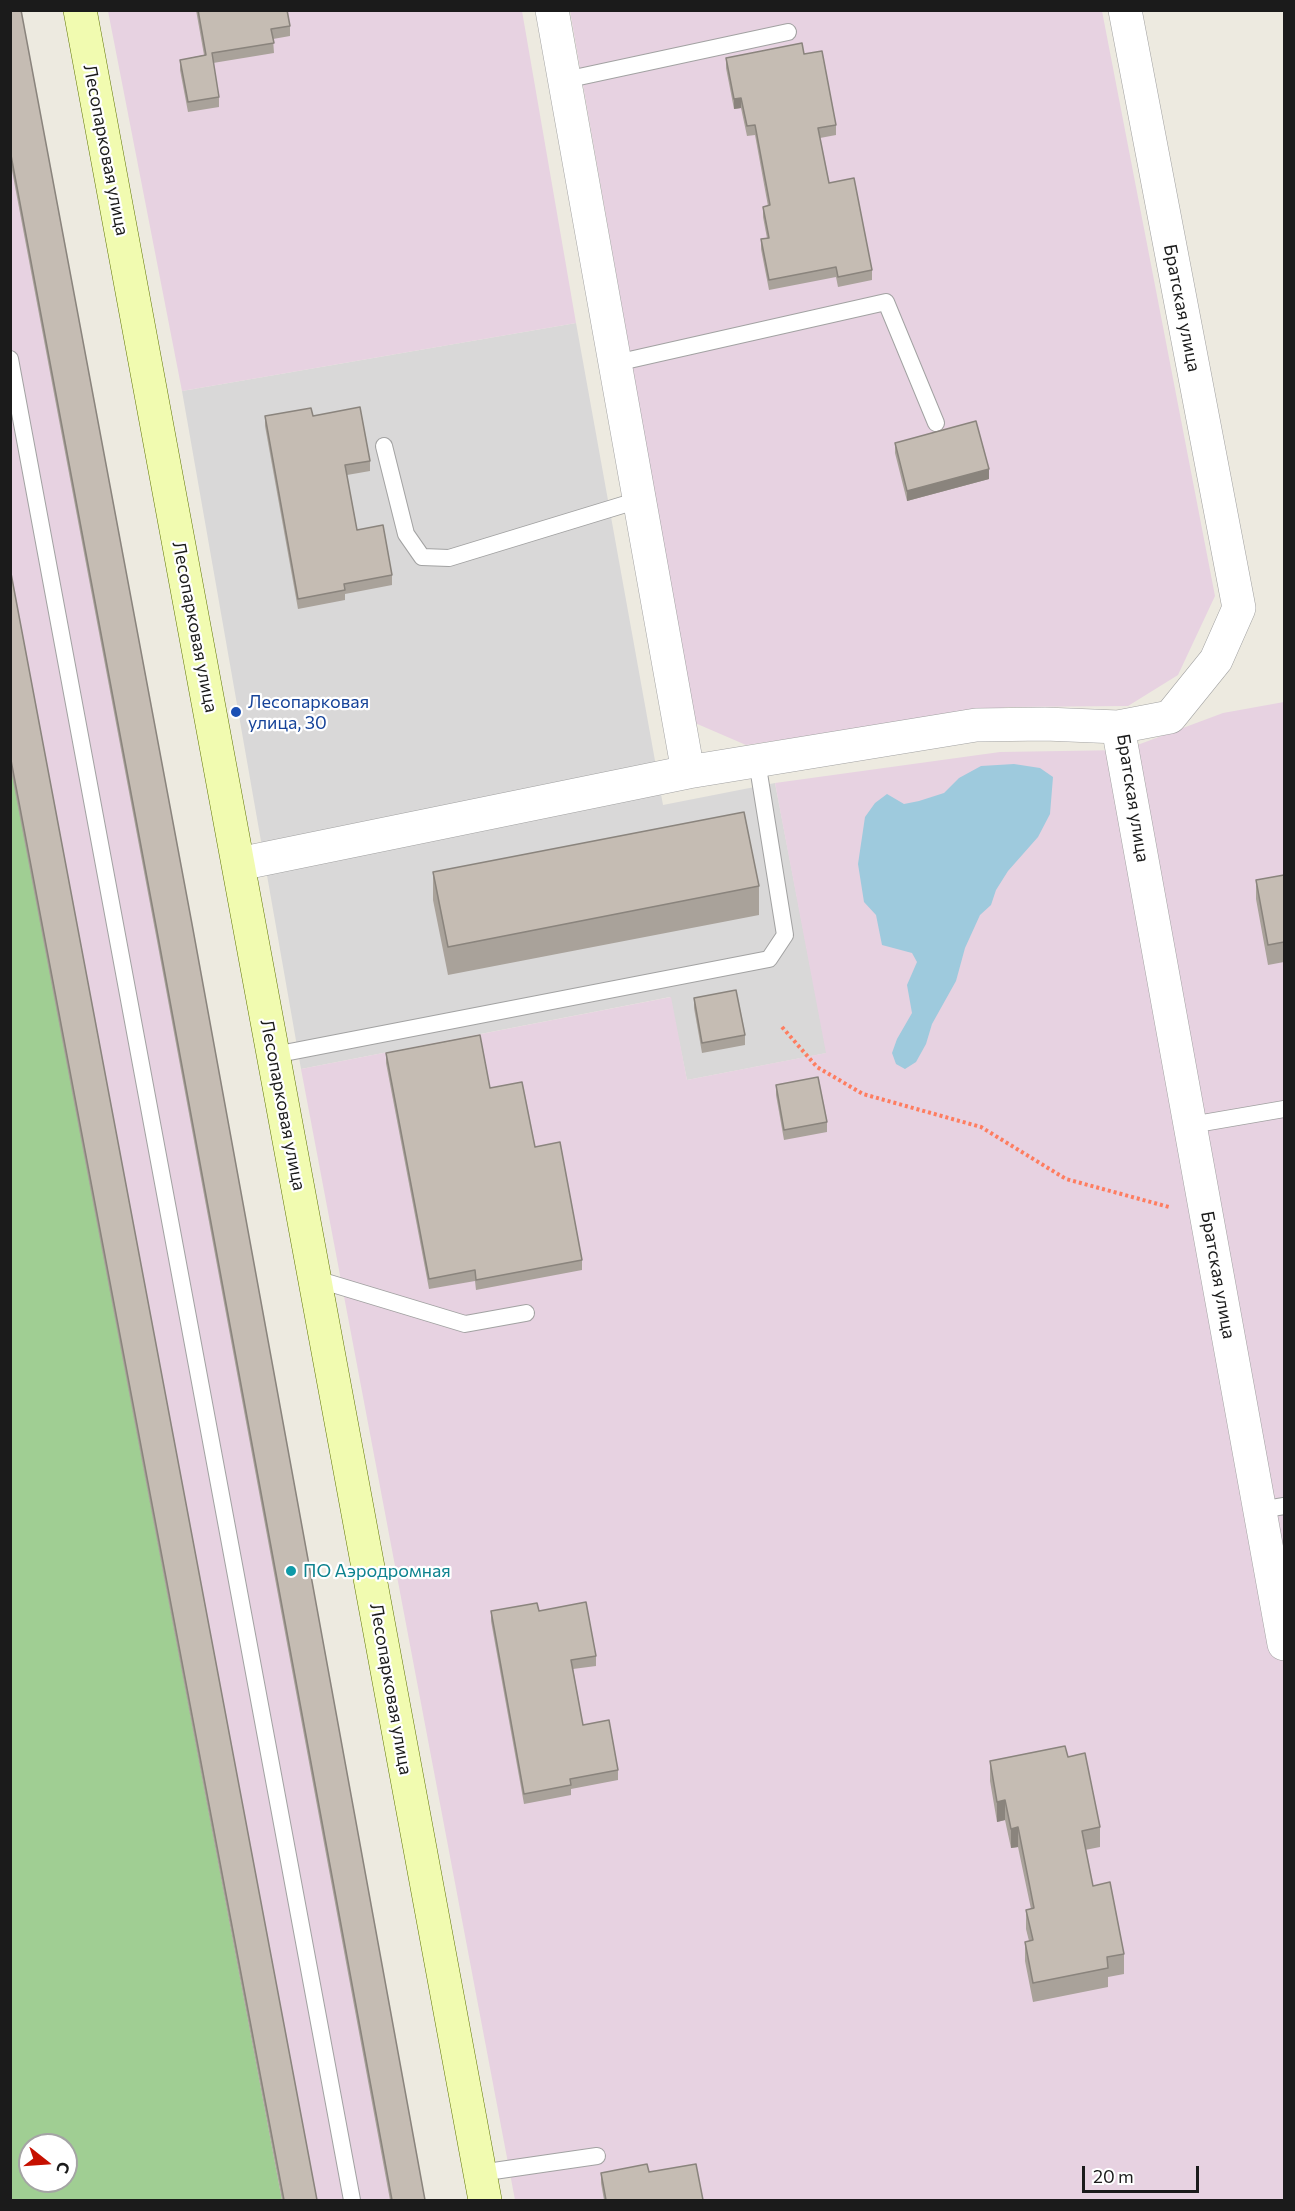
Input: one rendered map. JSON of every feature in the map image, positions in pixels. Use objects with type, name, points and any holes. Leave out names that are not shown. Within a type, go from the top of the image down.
[{"type":"street","name":"Лесопарковая улица","points":[[80,10],[483,2187]]},
{"type":"street","points":[[552,10],[688,772]]},
{"type":"street","name":"Братская улица","points":[[1125,10],[1239,608],[1216,660],[1170,717],[1118,727],[1207,1218],[1272,1508],[1284,1644]]},
{"type":"street","points":[[239,864],[688,772],[976,725],[1045,724],[1118,727]]},
{"type":"lane","points":[[565,80],[788,32]]},
{"type":"lane","points":[[616,363],[886,302],[936,423]]},
{"type":"lane","points":[[10,359],[352,2200]]},
{"type":"lane","points":[[384,446],[406,534],[422,557],[449,558],[639,500]]},
{"type":"lane","points":[[274,1055],[769,959],[785,936],[757,761]]},
{"type":"lane","points":[[1191,1125],[1284,1109]]},
{"type":"lane","points":[[316,1279],[465,1324],[526,1313]]},
{"type":"lane","points":[[483,2187],[597,2156]]},
{"type":"path","points":[[782,1027],[817,1067],[863,1094],[981,1127],[1066,1179],[1207,1218]]},
{"type":"shaded area","points":[[10,11],[423,2200],[282,2200],[11,765]]},
{"type":"shaded area","points":[[108,11],[522,11],[576,323],[182,391]]},
{"type":"shaded area","points":[[570,11],[1102,11],[1215,596],[1178,675],[1128,706],[1008,707],[746,745],[695,723]]},
{"type":"shaded area","points":[[576,323],[663,805],[775,783],[827,1053],[687,1080],[670,997],[301,1069],[182,391]]},
{"type":"shaded area","points":[[1284,702],[1284,2200],[515,2200],[301,1069],[671,997],[687,1080],[826,1053],[775,783],[1000,752],[1124,750],[1223,713]]},
{"type":"green space","points":[[11,765],[282,2200],[11,2200]]},
{"type":"water","points":[[1014,764],[1040,768],[1053,777],[1050,814],[1038,837],[1008,871],[996,890],[991,905],[980,915],[965,948],[956,981],[932,1024],[926,1044],[916,1062],[905,1069],[896,1064],[892,1053],[912,1013],[907,985],[917,962],[912,953],[882,945],[876,915],[864,902],[858,864],[865,817],[875,803],[887,794],[904,804],[919,801],[944,793],[959,778],[981,766]]},
{"type":"building","name":"ПО Аэродромная","points":[[10,10],[21,10],[192,924],[425,2200],[392,2200],[10,150]]},
{"type":"building","points":[[198,10],[287,10],[290,26],[271,29],[274,43],[212,53],[219,97],[188,102],[180,60],[206,55]]},
{"type":"building","points":[[802,43],[804,54],[822,51],[836,125],[818,128],[829,183],[854,178],[872,270],[838,277],[836,267],[769,280],[761,239],[769,238],[763,207],[770,205],[755,125],[747,126],[741,98],[734,99],[726,58]]},
{"type":"building","points":[[360,407],[370,461],[345,465],[357,530],[383,525],[392,575],[344,584],[345,590],[298,599],[265,416],[311,408],[313,416]]},
{"type":"building","points":[[976,421],[989,469],[907,491],[895,443]]},
{"type":"building","points":[[10,568],[317,2200],[284,2200],[10,755]]},
{"type":"building","points":[[744,812],[759,886],[448,947],[433,872]]},
{"type":"building","points":[[1284,875],[1284,942],[1268,945],[1256,880]]},
{"type":"building","points":[[736,990],[745,1035],[702,1043],[694,998]]},
{"type":"building","points":[[480,1035],[490,1088],[522,1082],[535,1147],[560,1142],[582,1260],[476,1280],[475,1270],[429,1279],[386,1053]]},
{"type":"building","points":[[818,1077],[827,1122],[784,1130],[776,1085]]},
{"type":"building","points":[[586,1602],[596,1656],[571,1660],[583,1725],[609,1720],[618,1770],[570,1779],[571,1785],[524,1794],[491,1611],[537,1603],[539,1611]]},
{"type":"building","points":[[1065,1746],[1068,1757],[1085,1753],[1100,1827],[1082,1831],[1093,1886],[1110,1882],[1124,1954],[1107,1957],[1108,1968],[1033,1983],[1025,1942],[1033,1940],[1026,1910],[1034,1908],[1018,1827],[1011,1829],[1005,1800],[997,1802],[990,1761]]},
{"type":"building","points":[[647,2164],[649,2172],[696,2164],[703,2200],[606,2200],[601,2173]]},
{"type":"place","name":"Лесопарковая улица, 30","points":[[236,712]]},
{"type":"place","name":"ПО Аэродромная","points":[[291,1571]]}]
